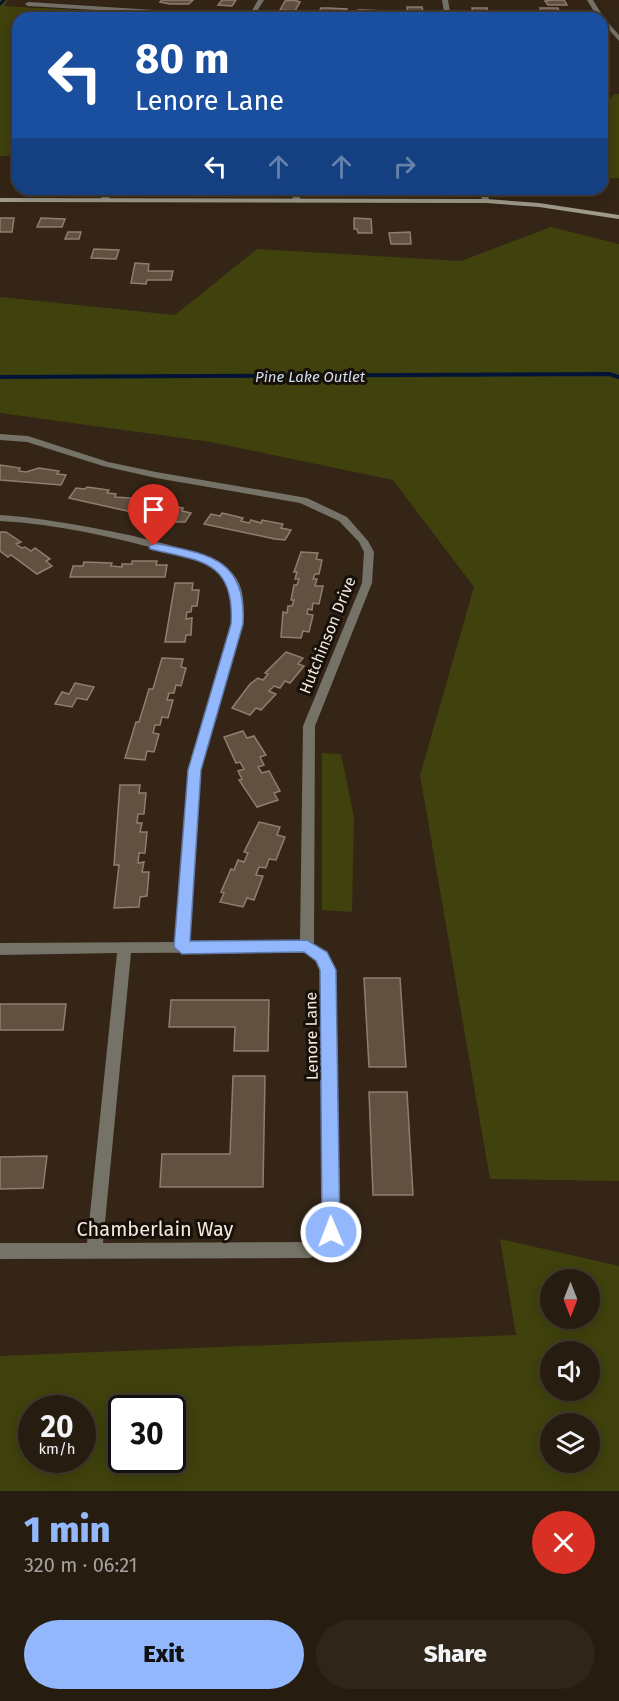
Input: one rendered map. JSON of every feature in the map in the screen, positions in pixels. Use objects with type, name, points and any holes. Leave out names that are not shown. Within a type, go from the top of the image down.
[{"type":"street","points":[[84,12],[92,0]]},
{"type":"street","points":[[28,4],[161,12]]},
{"type":"street","points":[[105,200],[106,195]]},
{"type":"street","points":[[296,195],[297,201]]},
{"type":"street","points":[[485,195],[486,201]]},
{"type":"street","points":[[0,200],[486,201],[539,205],[619,217]]},
{"type":"street","name":"Hutchinson Drive","points":[[0,437],[28,439],[106,464],[156,475],[303,500],[344,519],[363,541],[369,552],[367,583],[309,726],[307,946]]},
{"type":"street","points":[[0,518],[36,520],[190,554],[216,564],[233,581],[238,604],[237,624],[195,770],[182,947]]},
{"type":"street","points":[[0,949],[307,946]]},
{"type":"street","name":"Lenore Lane","points":[[307,946],[321,956],[328,970],[331,1232],[324,1244],[310,1250]]},
{"type":"street","points":[[94,1250],[125,947]]},
{"type":"street","name":"Chamberlain Way","points":[[0,1251],[310,1250]]},
{"type":"shaded area","points":[[0,0],[8,0],[4,6],[77,10],[76,12],[12,12],[12,156],[0,156]]},
{"type":"shaded area","points":[[614,94],[619,94],[619,178],[608,179],[608,102]]},
{"type":"shaded area","points":[[551,227],[619,244],[619,1181],[490,1179],[420,775],[474,587],[393,480],[211,442],[0,413],[0,297],[175,315],[257,249],[461,261]]},
{"type":"shaded area","points":[[322,753],[341,754],[354,817],[352,912],[322,910]]},
{"type":"shaded area","points":[[500,1239],[619,1266],[619,1491],[0,1491],[0,1356],[516,1335]]},
{"type":"building","points":[[162,0],[193,0],[189,4],[170,4],[160,2]]},
{"type":"building","points":[[222,0],[236,0],[232,6],[218,5]]},
{"type":"building","points":[[564,0],[567,5],[548,5],[545,1]]},
{"type":"building","points":[[285,1],[300,2],[295,11],[280,10]]},
{"type":"building","points":[[407,7],[422,7],[423,12],[408,12]]},
{"type":"building","points":[[321,8],[347,9],[346,12],[319,12]]},
{"type":"building","points":[[472,8],[487,8],[488,12],[473,12]]},
{"type":"building","points":[[540,8],[558,8],[559,12],[541,12]]},
{"type":"building","points":[[358,10],[384,11],[384,12],[357,12]]},
{"type":"building","points":[[0,218],[14,218],[12,232],[0,232]]},
{"type":"building","points":[[41,218],[65,219],[62,227],[37,227]]},
{"type":"building","points":[[354,218],[371,219],[372,233],[358,233],[357,229],[354,229]]},
{"type":"building","points":[[68,232],[81,232],[79,239],[65,239]]},
{"type":"building","points":[[410,232],[411,244],[391,244],[389,233]]},
{"type":"building","points":[[94,249],[119,250],[116,259],[91,258]]},
{"type":"building","points":[[135,263],[149,264],[148,271],[173,271],[171,280],[147,280],[146,284],[131,283]]},
{"type":"building","points":[[0,465],[20,468],[19,471],[26,472],[39,468],[59,471],[57,474],[66,475],[61,485],[0,480]]},
{"type":"building","points":[[87,487],[109,490],[107,493],[116,494],[115,497],[146,499],[144,502],[153,503],[152,506],[161,507],[163,504],[183,508],[182,511],[191,513],[185,522],[176,522],[69,498],[76,488],[85,489]]},
{"type":"building","points":[[222,513],[243,518],[241,521],[249,523],[251,520],[261,523],[262,520],[283,524],[281,528],[291,530],[285,540],[204,524],[211,514],[220,516]]},
{"type":"building","points":[[0,532],[6,532],[21,542],[16,544],[22,548],[25,547],[31,551],[35,548],[50,559],[46,561],[52,566],[37,574],[11,555],[8,557],[0,551]]},
{"type":"building","points":[[301,552],[318,553],[316,559],[322,560],[319,574],[315,574],[313,579],[317,579],[315,586],[323,586],[319,604],[313,603],[312,610],[308,609],[307,614],[313,615],[309,632],[303,631],[301,638],[281,637],[283,612],[287,613],[288,606],[292,606],[294,585],[297,585],[299,579],[295,579],[297,572],[294,572]]},
{"type":"building","points":[[132,561],[157,561],[156,565],[167,565],[165,577],[70,577],[73,566],[83,566],[84,562],[112,563],[111,566],[122,567],[122,564],[132,564]]},
{"type":"building","points":[[175,583],[193,583],[192,590],[199,590],[197,606],[192,606],[191,612],[187,612],[186,619],[192,618],[191,635],[186,635],[185,642],[165,642]]},
{"type":"building","points":[[286,652],[303,658],[298,664],[304,666],[290,683],[285,681],[280,688],[274,686],[269,691],[276,694],[261,710],[256,708],[250,715],[232,708],[250,684],[258,678],[263,680],[268,674],[265,673]]},
{"type":"building","points":[[162,658],[183,659],[181,667],[186,668],[181,686],[176,685],[174,693],[169,693],[167,700],[173,700],[168,718],[162,717],[160,725],[155,725],[153,733],[159,734],[154,752],[147,751],[145,760],[125,758],[149,689],[153,689]]},
{"type":"building","points":[[75,683],[94,687],[87,700],[77,698],[72,707],[55,704],[62,692],[69,694]]},
{"type":"building","points":[[243,731],[247,738],[254,736],[266,755],[260,757],[264,765],[258,767],[262,773],[269,771],[280,791],[274,793],[278,800],[257,807],[239,780],[242,779],[238,771],[244,769],[240,762],[236,763],[224,737]]},
{"type":"building","points":[[120,785],[140,785],[139,793],[146,793],[144,814],[138,814],[137,823],[142,823],[140,832],[147,832],[145,853],[139,853],[138,863],[144,862],[142,872],[149,872],[147,896],[140,897],[139,907],[114,908],[119,865],[114,865]]},
{"type":"building","points":[[259,822],[280,827],[277,835],[285,837],[276,860],[269,859],[266,868],[259,867],[256,875],[263,876],[254,900],[247,898],[243,907],[220,902],[224,893],[221,892],[231,869],[234,870],[238,860],[244,862],[248,853],[244,852]]},
{"type":"building","points":[[364,978],[400,978],[406,1067],[369,1067]]},
{"type":"building","points":[[171,1000],[269,1000],[268,1051],[234,1051],[235,1027],[169,1027]]},
{"type":"building","points":[[0,1004],[66,1004],[63,1030],[0,1030]]},
{"type":"building","points":[[233,1076],[265,1076],[263,1187],[160,1187],[162,1154],[230,1154]]},
{"type":"building","points":[[369,1092],[407,1092],[413,1195],[373,1195]]},
{"type":"building","points":[[47,1156],[43,1188],[0,1189],[0,1157]]},
{"type":"waterway","name":"Pine Lake Outlet","points":[[0,4],[4,0]]},
{"type":"waterway","name":"Pine Lake Outlet","points":[[0,377],[609,374],[619,377]]},
{"type":"route","points":[[154,546],[190,554],[216,564],[227,572],[233,581],[239,615],[195,770],[182,947],[307,946],[321,956],[328,970],[331,1232]]}]
